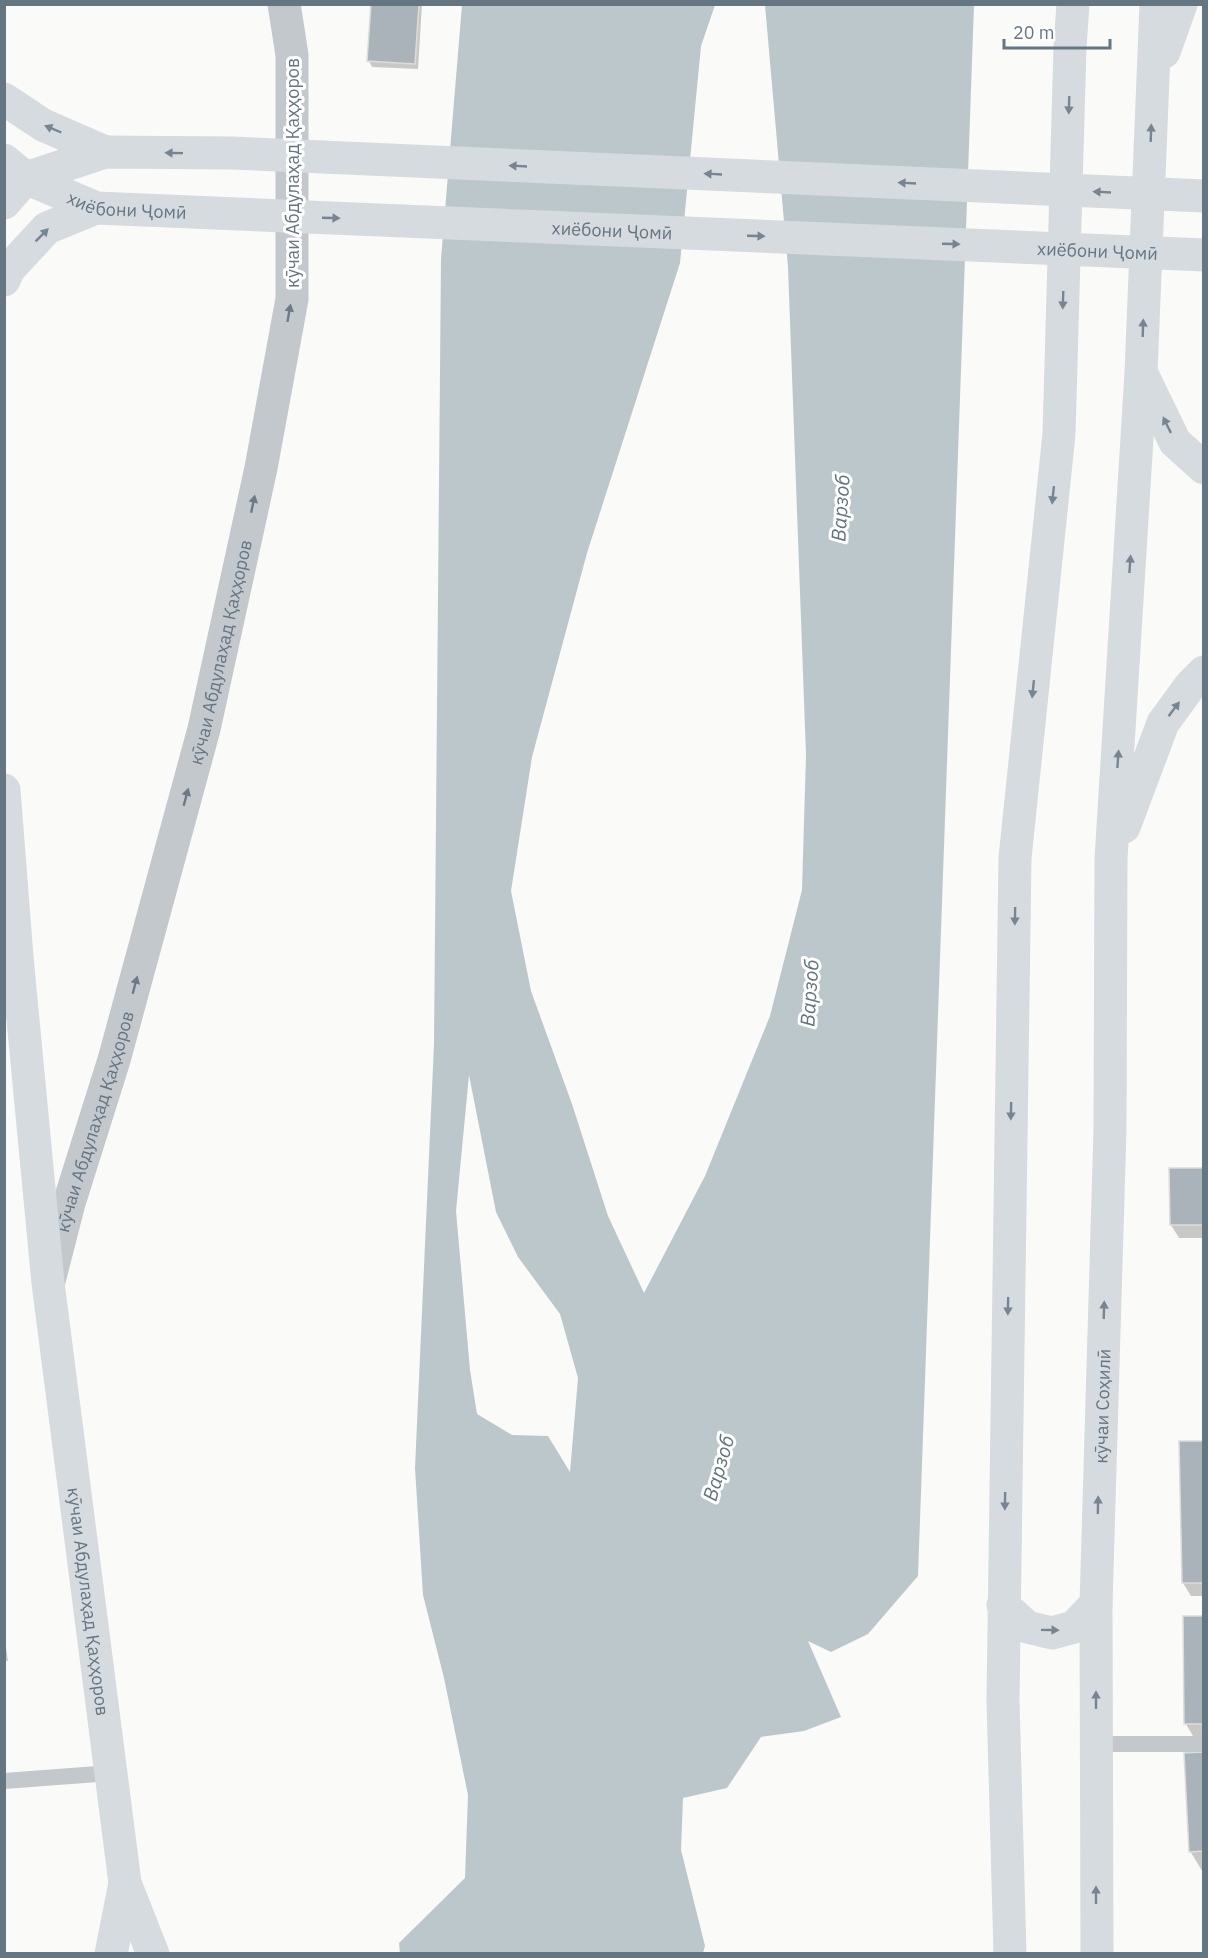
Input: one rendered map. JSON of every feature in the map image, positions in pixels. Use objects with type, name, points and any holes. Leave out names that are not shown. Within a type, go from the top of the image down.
[{"type":"main road","points":[[1010,1953],[1003,1700],[1003,1605],[1016,858],[1059,434],[1073,4]]},
{"type":"main road","name":"кӯчаи Соҳилӣ","points":[[1097,1953],[1096,1604],[1110,1129],[1112,859],[1142,374],[1156,4]]},
{"type":"main road","points":[[1153,82],[1181,4]]},
{"type":"main road","points":[[4,99],[43,125],[105,152]]},
{"type":"main road","name":"хиёбони Ҷомӣ","points":[[15,169],[105,152],[232,153],[1192,196]]},
{"type":"main road","points":[[4,203],[15,169]]},
{"type":"main road","name":"хиёбони Ҷомӣ","points":[[15,169],[96,208],[1190,254]]},
{"type":"main road","points":[[4,280],[9,269],[47,228],[96,208]]},
{"type":"main road","points":[[1142,374],[1175,442],[1203,468]]},
{"type":"main road","points":[[1112,859],[1163,723],[1203,672]]},
{"type":"main road","name":"кӯчаи Абдулаҳад Қаҳҳоров","points":[[4,790],[17,957],[48,1283],[125,1883],[153,1953]]},
{"type":"main road","points":[[1003,1605],[1027,1627],[1052,1633],[1074,1627],[1096,1604]]},
{"type":"main road","name":"кӯчаи Абдулаҳад Қаҳҳоров","points":[[111,1953],[125,1883]]},
{"type":"street","name":"кӯчаи Абдулаҳад Қаҳҳоров","points":[[48,1283],[69,1203],[114,1060],[204,729],[261,468],[292,299],[292,55],[284,4]]},
{"type":"lane","points":[[1096,1744],[1203,1744]]},
{"type":"lane","points":[[4,1781],[111,1773]]},
{"type":"water","name":"Варзоб","points":[[462,5],[715,5],[701,46],[680,263],[587,553],[532,757],[511,891],[531,991],[572,1104],[608,1216],[644,1293],[705,1176],[770,1016],[802,890],[806,755],[788,267],[765,5],[974,5],[918,1576],[868,1634],[831,1652],[808,1641],[841,1717],[804,1731],[761,1737],[727,1788],[683,1798],[681,1850],[705,1946],[703,1953],[400,1954],[399,1943],[465,1878],[468,1795],[444,1678],[423,1595],[415,1468],[434,1044],[441,259]],"holes":[[[469,1075],[496,1212],[518,1257],[560,1314],[578,1378],[570,1472],[548,1436],[512,1435],[477,1414],[470,1370],[456,1211]]]},
{"type":"building","points":[[371,4],[419,4],[415,64],[367,61]]},
{"type":"building","points":[[1169,1168],[1204,1168],[1204,1225],[1170,1225]]},
{"type":"building","points":[[1179,1441],[1204,1441],[1204,1583],[1182,1583]]},
{"type":"building","points":[[1183,1616],[1204,1616],[1204,1724],[1184,1724]]},
{"type":"building","points":[[1204,1752],[1204,1851],[1189,1852],[1184,1753]]}]
